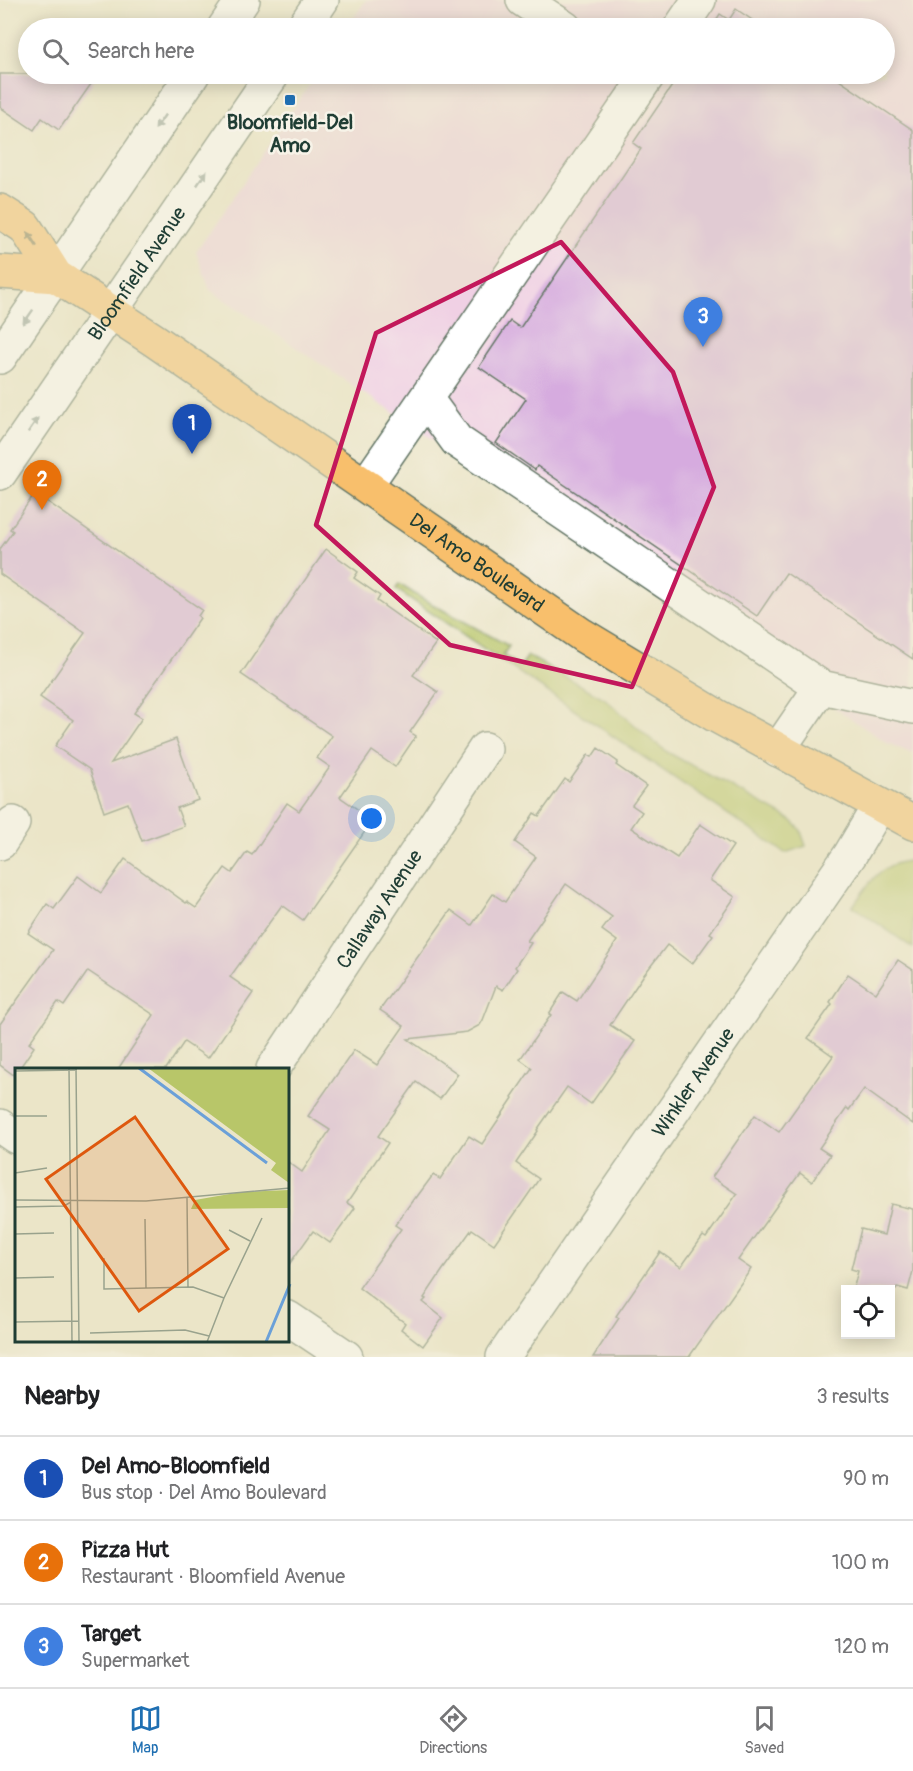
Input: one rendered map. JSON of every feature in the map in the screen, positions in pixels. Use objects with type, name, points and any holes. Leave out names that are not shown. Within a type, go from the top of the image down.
[{"type":"main road","name":"Del Amo Boulevard","points":[[0,211],[25,227],[56,276],[154,340],[582,635],[654,680],[879,806],[913,822]]},
{"type":"main road","points":[[0,272],[56,276]]},
{"type":"street","points":[[231,18],[243,0]]},
{"type":"street","points":[[310,18],[322,0]]},
{"type":"street","points":[[523,0],[550,18]]},
{"type":"street","points":[[687,18],[699,0]]},
{"type":"street","points":[[0,357],[186,84]]},
{"type":"street","name":"Bloomfield Avenue","points":[[0,473],[266,84]]},
{"type":"street","points":[[366,485],[427,400],[637,84]]},
{"type":"street","points":[[427,400],[457,441],[821,687],[913,707]]},
{"type":"street","points":[[778,750],[821,687]]},
{"type":"street","name":"Callaway Avenue","points":[[274,1068],[485,749]]},
{"type":"street","name":"Winkler Avenue","points":[[503,1357],[850,855],[879,806]]},
{"type":"street","points":[[0,1126],[15,1136]]},
{"type":"street","points":[[290,1319],[346,1357]]},
{"type":"highlighted area","points":[[561,242],[673,372],[714,487],[632,687],[450,645],[316,525],[376,333]]},
{"type":"shaded area","points":[[366,0],[913,0],[913,754],[887,743],[210,290],[196,252],[310,84],[895,84],[895,18],[354,18]]},
{"type":"green space","points":[[399,584],[509,646],[503,655],[520,667],[528,656],[604,698],[669,753],[791,820],[800,829],[806,846],[785,853],[396,589]]},
{"type":"green space","points":[[907,861],[913,862],[913,948],[853,906],[869,883],[881,871]]},
{"type":"building","points":[[736,9],[749,18],[730,18]]},
{"type":"building","points":[[0,74],[18,74],[18,84],[91,84],[59,130],[42,118],[34,130],[0,107]]},
{"type":"building","points":[[673,84],[845,84],[913,130],[913,659],[786,573],[757,616],[537,466],[535,470],[496,443],[526,399],[479,367],[510,321],[520,328],[641,149],[633,143]]},
{"type":"building","points":[[35,493],[202,610],[198,616],[200,618],[134,713],[142,718],[111,763],[176,739],[198,800],[177,808],[184,826],[142,841],[128,803],[104,812],[90,770],[55,746],[73,720],[40,697],[85,633],[0,574],[0,549],[13,531],[10,529]]},
{"type":"building","points":[[326,549],[358,572],[354,578],[380,596],[377,601],[436,643],[413,675],[438,692],[410,732],[416,736],[395,767],[372,751],[340,797],[373,820],[303,920],[282,905],[230,977],[253,993],[208,1058],[184,1042],[167,1068],[119,1068],[154,1015],[88,971],[64,1006],[58,1002],[29,1043],[34,1047],[20,1068],[15,1068],[15,1076],[0,1065],[0,1024],[53,950],[28,933],[47,904],[54,909],[78,876],[101,893],[125,859],[196,908],[225,868],[232,873],[247,852],[252,855],[287,803],[299,811],[330,767],[317,758],[332,736],[241,674]]},
{"type":"building","points":[[598,748],[618,762],[616,765],[646,786],[632,805],[642,812],[631,828],[677,858],[700,824],[733,846],[710,880],[735,897],[710,933],[713,935],[692,964],[667,945],[643,976],[610,1025],[635,1041],[591,1104],[567,1087],[537,1130],[516,1163],[539,1179],[494,1244],[472,1229],[442,1271],[423,1302],[443,1318],[423,1346],[401,1329],[405,1323],[359,1288],[401,1229],[395,1225],[433,1175],[440,1179],[469,1136],[482,1144],[532,1068],[520,1059],[551,1015],[549,1014],[563,992],[577,1001],[617,941],[602,930],[612,917],[566,884],[527,941],[531,943],[503,990],[496,986],[480,1025],[467,1032],[408,1039],[458,1074],[440,1099],[416,1082],[378,1136],[388,1143],[347,1203],[355,1208],[330,1243],[313,1231],[290,1263],[290,1163],[302,1172],[330,1130],[308,1116],[354,1050],[377,1065],[404,1026],[380,1010],[451,910],[472,925],[493,894],[505,902],[536,857],[515,842],[534,813],[539,816],[565,779],[569,782],[588,755],[592,757]]},
{"type":"building","points":[[898,960],[913,970],[913,1124],[864,1089],[849,1110],[847,1108],[819,1148],[830,1155],[812,1182],[800,1173],[738,1260],[751,1269],[689,1357],[593,1357],[619,1318],[616,1316],[660,1252],[681,1267],[703,1236],[706,1238],[737,1194],[712,1177],[755,1115],[779,1132],[833,1056],[808,1038],[832,1004],[830,1002],[848,974],[876,993]]},
{"type":"building","points":[[891,1204],[913,1209],[913,1271],[908,1290],[897,1287],[895,1290],[895,1285],[854,1285],[858,1271],[851,1269],[861,1229],[884,1235]]},
{"type":"place","name":"Bloomfield-Del Amo","points":[[290,100]]},
{"type":"place","name":"Target","points":[[703,347]]},
{"type":"place","name":"Del Amo-Bloomfield","points":[[192,454]]},
{"type":"place","name":"Pizza Hut","points":[[42,510]]}]
